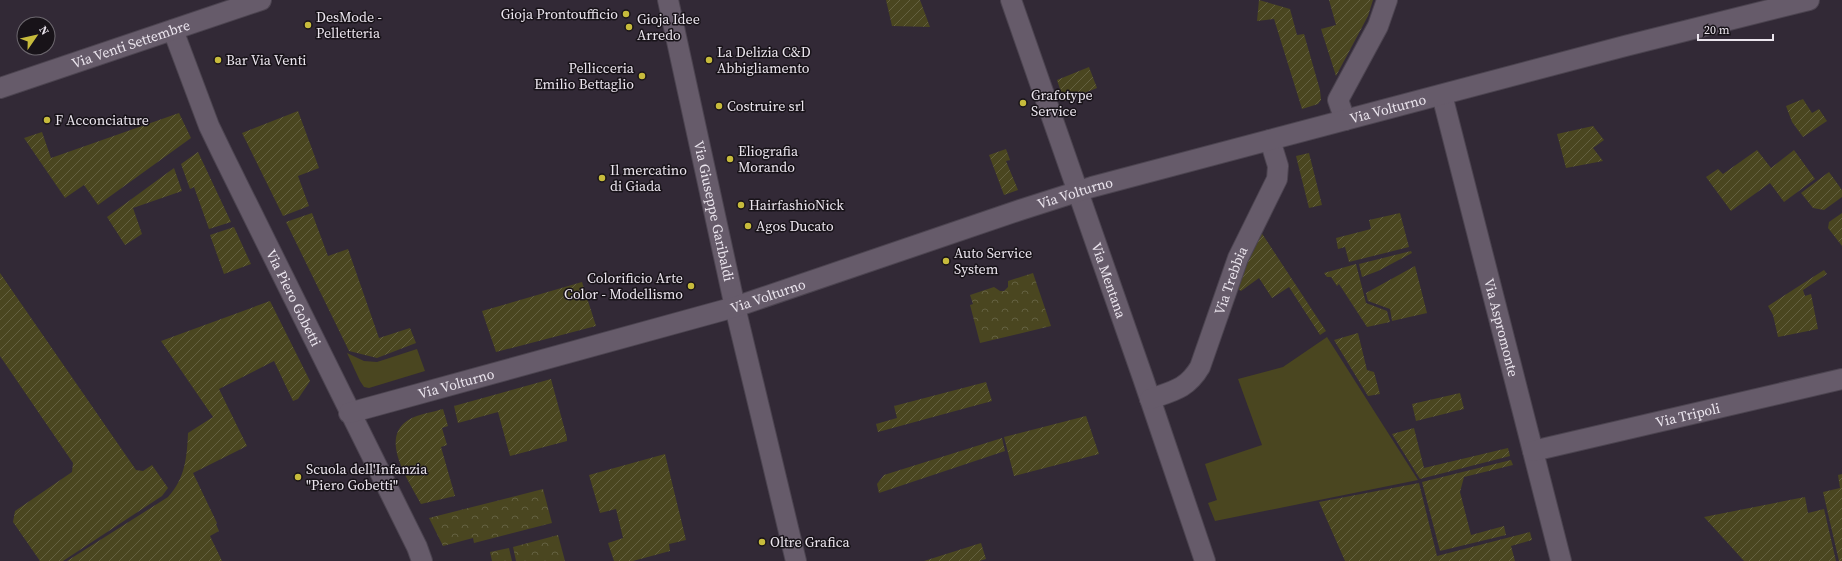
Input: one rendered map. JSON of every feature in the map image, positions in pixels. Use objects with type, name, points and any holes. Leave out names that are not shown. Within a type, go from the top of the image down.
[{"type":"street","name":"Via Venti Settembre","points":[[0,88],[261,0]]},
{"type":"street","name":"Via Giuseppe Garibaldi","points":[[668,0],[735,307],[796,561]]},
{"type":"street","name":"Via Mentana","points":[[1011,0],[1205,561]]},
{"type":"street","points":[[1345,120],[1338,100],[1378,26],[1387,0]]},
{"type":"street","name":"Via Volturno","points":[[349,412],[735,307],[1077,192],[1625,46],[1809,0]]},
{"type":"street","name":"Via Piero Gobetti","points":[[173,30],[209,126],[417,547],[422,561]]},
{"type":"street","name":"Via Aspromonte","points":[[1442,95],[1561,561]]},
{"type":"street","name":"Via Trebbia","points":[[1150,399],[1185,385],[1193,378],[1200,367],[1238,258],[1277,179],[1278,166],[1270,140]]},
{"type":"street","name":"Via Tripoli","points":[[1533,451],[1842,379]]},
{"type":"green space","points":[[886,0],[920,0],[930,27],[892,26]]},
{"type":"green space","points":[[1259,0],[1290,9],[1297,35],[1304,34],[1320,90],[1321,100],[1318,104],[1302,109],[1274,19],[1257,21]]},
{"type":"green space","points":[[1329,0],[1373,0],[1368,16],[1336,76],[1321,29],[1336,25]]},
{"type":"green space","points":[[1089,67],[1097,88],[1064,101],[1057,80]]},
{"type":"green space","points":[[1803,99],[1812,113],[1819,109],[1827,121],[1803,137],[1792,122],[1786,106]]},
{"type":"green space","points":[[298,111],[319,168],[298,176],[309,206],[283,216],[242,133]]},
{"type":"green space","points":[[179,113],[191,138],[98,205],[84,185],[65,198],[24,138],[42,132],[51,158]]},
{"type":"green space","points":[[1593,126],[1604,140],[1593,148],[1603,161],[1566,168],[1557,134]]},
{"type":"green space","points":[[1006,149],[1010,160],[1006,161],[1018,190],[1004,195],[989,155]]},
{"type":"green space","points":[[1757,150],[1771,168],[1794,150],[1815,179],[1784,202],[1770,183],[1731,211],[1706,177],[1718,169],[1723,174]]},
{"type":"green space","points":[[198,152],[231,222],[209,229],[194,187],[190,189],[181,164]]},
{"type":"green space","points":[[1309,153],[1322,205],[1309,208],[1296,156]]},
{"type":"green space","points":[[174,168],[182,191],[133,208],[142,234],[125,245],[107,217]]},
{"type":"green space","points":[[1829,172],[1842,190],[1842,197],[1824,210],[1813,208],[1801,193]]},
{"type":"green space","points":[[312,213],[328,256],[348,249],[379,338],[410,328],[416,343],[377,358],[349,351],[286,222]]},
{"type":"green space","points":[[1400,213],[1409,247],[1349,262],[1345,247],[1338,249],[1336,238],[1371,229],[1369,220]]},
{"type":"green space","points":[[1842,213],[1842,246],[1828,228],[1829,222]]},
{"type":"green space","points":[[234,227],[251,264],[224,274],[210,235]]},
{"type":"green space","points":[[1259,229],[1326,331],[1320,335],[1289,287],[1272,298],[1259,278],[1241,291],[1235,287]]},
{"type":"green space","points":[[1411,251],[1412,253],[1378,271],[1362,277],[1359,264]]},
{"type":"green space","points":[[1356,264],[1366,303],[1387,311],[1390,322],[1367,327],[1339,284],[1337,286],[1331,277],[1327,277],[1324,273]]},
{"type":"green space","points":[[1415,266],[1427,313],[1392,321],[1390,309],[1368,301],[1366,293]]},
{"type":"green space","points":[[1824,270],[1827,274],[1803,290],[1805,296],[1811,294],[1818,329],[1778,337],[1773,315],[1768,306]]},
{"type":"green space","points":[[0,273],[136,470],[143,471],[152,465],[168,488],[162,496],[63,561],[40,561],[13,522],[15,511],[72,472],[73,463],[0,356]]},
{"type":"green space","points":[[1033,273],[1051,326],[980,343],[970,305],[973,304],[970,295],[994,287],[1000,291],[1004,291],[1008,287],[1008,281]]},
{"type":"green space","points":[[582,282],[596,326],[496,352],[482,311]]},
{"type":"green space","points":[[270,301],[310,381],[298,399],[293,401],[274,361],[219,389],[247,446],[193,473],[217,523],[216,524],[219,531],[210,536],[222,561],[67,561],[168,497],[174,490],[182,475],[186,459],[188,433],[213,417],[161,341]]},
{"type":"green space","points":[[1358,333],[1367,370],[1374,372],[1380,394],[1368,396],[1334,340]]},
{"type":"green space","points":[[1327,337],[1418,480],[1215,521],[1208,503],[1217,500],[1205,464],[1262,445],[1238,379],[1283,367]]},
{"type":"green space","points":[[417,349],[425,371],[369,388],[364,387],[360,381],[347,353],[364,361],[377,362]]},
{"type":"green space","points":[[551,379],[567,441],[510,456],[498,412],[458,423],[454,406]]},
{"type":"green space","points":[[986,382],[992,401],[878,432],[876,424],[897,418],[894,406]]},
{"type":"green space","points":[[1460,393],[1464,409],[1416,421],[1412,404]]},
{"type":"green space","points":[[443,409],[448,426],[442,428],[447,445],[441,447],[455,496],[421,504],[399,460],[396,448],[396,437],[401,427],[410,419],[422,414]]},
{"type":"green space","points":[[1086,416],[1099,454],[1014,476],[1004,437]]},
{"type":"green space","points":[[1414,428],[1424,468],[1508,448],[1510,456],[1420,479],[1392,434]]},
{"type":"green space","points":[[1002,438],[1005,451],[879,493],[877,484],[884,475]]},
{"type":"green space","points":[[665,454],[686,540],[669,544],[670,551],[633,561],[614,561],[608,543],[623,538],[616,509],[600,513],[589,475]]},
{"type":"green space","points":[[1511,460],[1513,465],[1464,477],[1460,492],[1471,535],[1504,526],[1506,535],[1440,551],[1422,482]]},
{"type":"green space","points":[[1842,474],[1842,561],[1839,561],[1823,492],[1840,488],[1838,475]]},
{"type":"green space","points":[[1419,483],[1437,556],[1530,532],[1532,540],[1511,546],[1515,561],[1345,561],[1319,502]]},
{"type":"green space","points":[[543,489],[552,523],[474,543],[473,538],[443,546],[429,518]]},
{"type":"green space","points":[[1805,497],[1808,513],[1824,509],[1836,561],[1744,561],[1704,517]]},
{"type":"green space","points":[[558,535],[565,561],[516,561],[513,547]]},
{"type":"green space","points":[[981,543],[986,559],[979,561],[924,561]]},
{"type":"green space","points":[[509,548],[512,561],[492,561],[490,552]]},
{"type":"place","name":"Gioja Prontoufficio","points":[[626,14]]},
{"type":"place","name":"DesMode - Pelletteria","points":[[308,25]]},
{"type":"place","name":"Gioja Idee Arredo","points":[[629,27]]},
{"type":"place","name":"Bar Via Venti","points":[[218,60]]},
{"type":"place","name":"La Delizia C&D Abbigliamento","points":[[709,60]]},
{"type":"place","name":"Pellicceria Emilio Bettaglio","points":[[642,76]]},
{"type":"place","name":"Grafotype Service","points":[[1023,103]]},
{"type":"place","name":"Costruire srl","points":[[719,106]]},
{"type":"place","name":"F Acconciature","points":[[47,120]]},
{"type":"place","name":"Eliografia Morando","points":[[730,159]]},
{"type":"place","name":"Il mercatino di Giada","points":[[602,178]]},
{"type":"place","name":"HairfashioNick","points":[[741,205]]},
{"type":"place","name":"Agos Ducato","points":[[748,226]]},
{"type":"place","name":"Auto Service System","points":[[946,261]]},
{"type":"place","name":"Colorificio Arte Color - Modellismo","points":[[691,286]]},
{"type":"place","name":"Scuola dell'Infanzia \"Piero Gobetti\"","points":[[298,477]]},
{"type":"place","name":"Oltre Grafica","points":[[762,542]]}]
